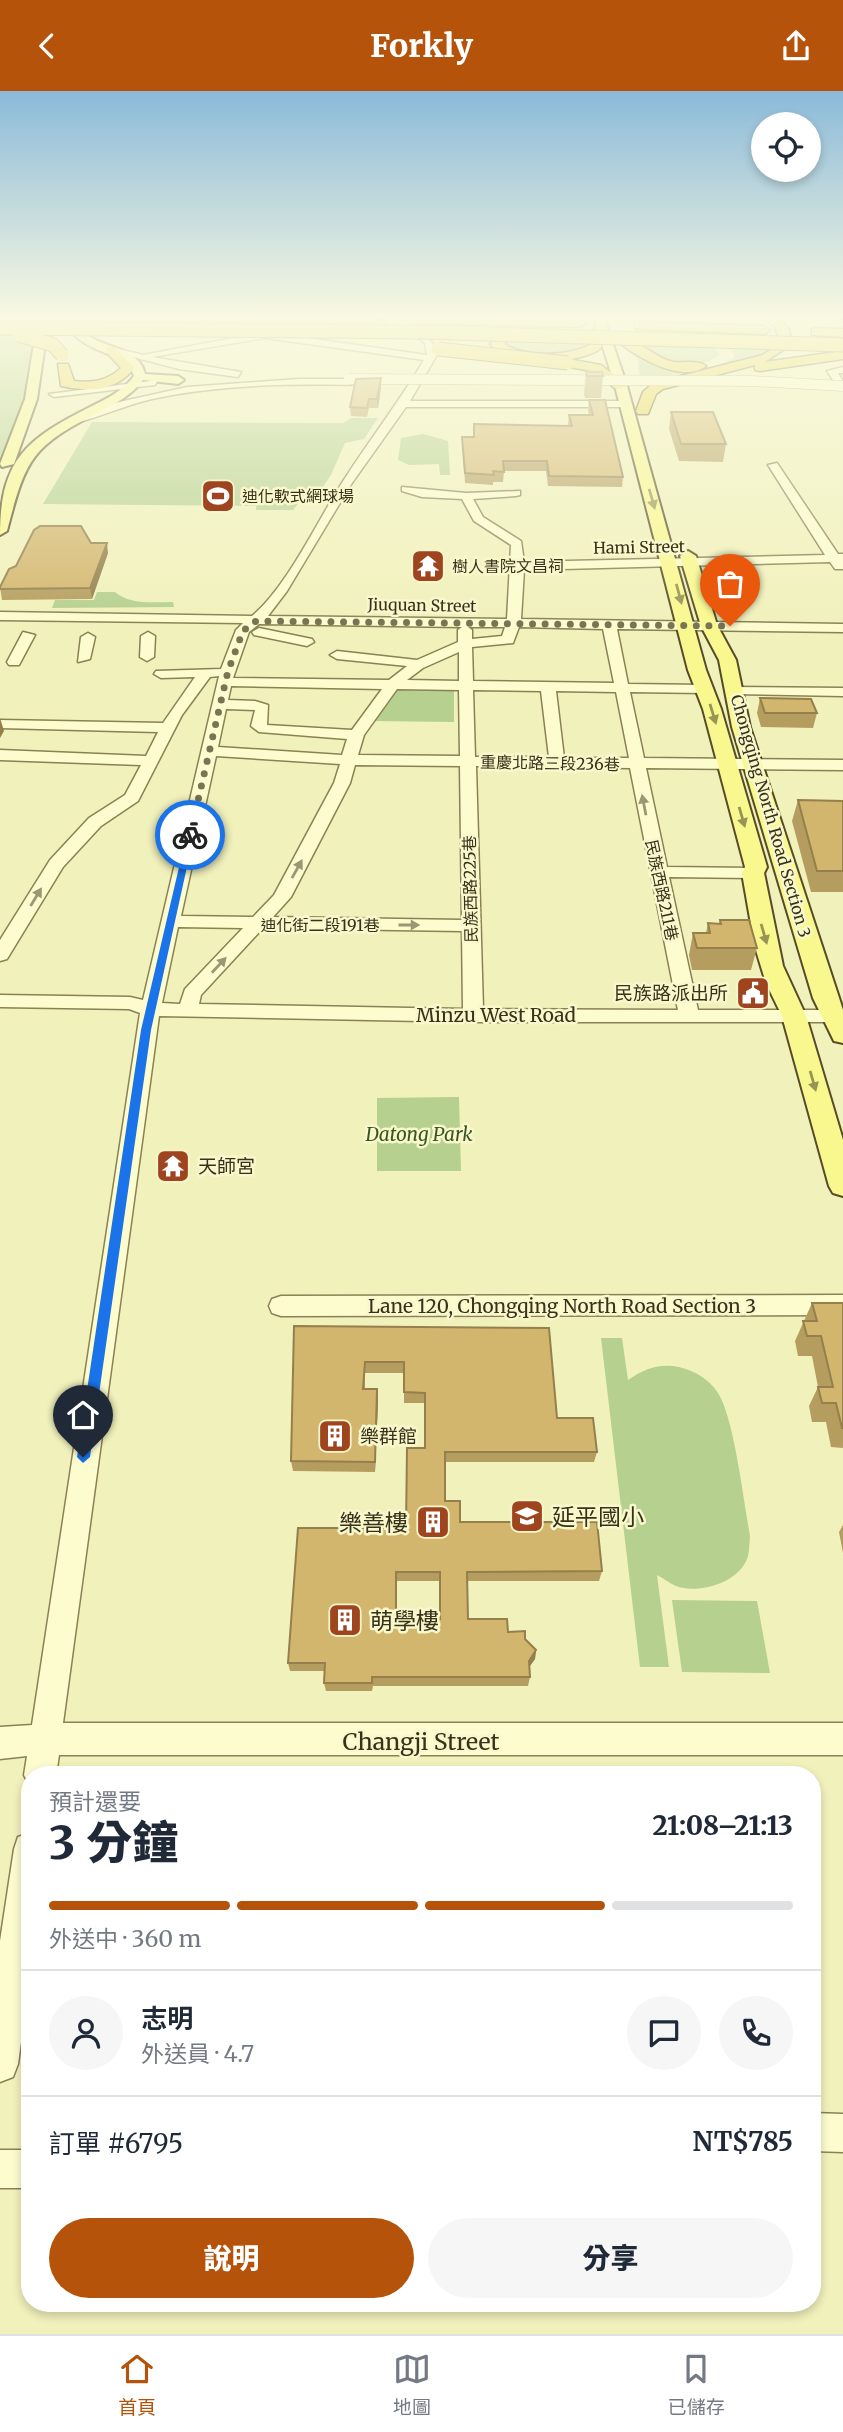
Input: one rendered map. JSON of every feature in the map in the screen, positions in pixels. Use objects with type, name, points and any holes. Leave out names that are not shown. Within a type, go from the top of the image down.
[{"type":"main road","points":[[0,486],[25,420]]},
{"type":"main road","points":[[20,435],[33,420]]},
{"type":"main road","points":[[0,531],[16,479],[30,451],[71,420]]},
{"type":"main road","name":"Chongqing North Road Section 3","points":[[625,420],[670,563],[756,867],[753,873],[759,914],[780,991],[794,1016],[843,1186]]},
{"type":"main road","points":[[646,420],[648,426]]},
{"type":"main road","name":"Chongqing North Road Section 3","points":[[684,545],[709,626],[717,634],[734,691],[736,711],[839,1022]]},
{"type":"street","points":[[57,428],[81,420]]},
{"type":"street","points":[[41,1766],[105,1303],[150,1009],[227,676],[249,626],[281,591],[347,483],[392,420]]},
{"type":"street","points":[[773,465],[839,558],[843,572]]},
{"type":"street","points":[[406,489],[422,494],[466,496],[516,493]]},
{"type":"street","points":[[188,1010],[192,993],[282,897],[325,820],[342,783],[356,735],[392,685],[418,665],[465,645],[508,640],[514,624],[519,566],[517,544],[478,519],[466,496]]},
{"type":"street","name":"Hami Street","points":[[519,566],[839,558]]},
{"type":"street","name":"Jiuquan Street","points":[[0,616],[249,626],[465,623],[843,628]]},
{"type":"street","points":[[465,623],[468,762]]},
{"type":"street","name":"民族西路211巷","points":[[609,625],[689,1015]]},
{"type":"street","points":[[249,626],[307,642]]},
{"type":"street","points":[[14,662],[28,635]]},
{"type":"street","points":[[147,657],[148,636]]},
{"type":"street","points":[[83,659],[88,637]]},
{"type":"street","points":[[337,655],[399,660],[418,665]]},
{"type":"street","points":[[161,674],[206,672],[227,676],[392,685],[705,689]]},
{"type":"street","points":[[0,955],[56,864],[95,822],[132,799],[168,728],[206,672]]},
{"type":"street","points":[[548,687],[557,763]]},
{"type":"street","points":[[734,691],[843,692]]},
{"type":"street","points":[[220,704],[255,705],[262,708],[258,726],[264,729],[356,735]]},
{"type":"street","points":[[0,724],[168,728]]},
{"type":"street","points":[[1,750],[151,761]]},
{"type":"street","name":"重慶北路三段236巷","points":[[211,751],[347,760],[728,766],[843,765]]},
{"type":"street","name":"民族西路225巷","points":[[468,762],[473,1016]]},
{"type":"street","points":[[658,872],[753,873]]},
{"type":"street","name":"迪化街二段191巷","points":[[169,922],[472,926]]},
{"type":"street","name":"Minzu West Road","points":[[0,1002],[130,1003],[150,1009],[473,1016],[794,1016],[839,1022]]},
{"type":"street","name":"Minzu West Road","points":[[0,1015],[127,1016],[150,1009]]},
{"type":"street","name":"Lane 120, Chongqing North Road Section 3","points":[[281,1306],[843,1305]]},
{"type":"street","name":"Changji Street","points":[[0,1743],[45,1739],[843,1739]]},
{"type":"street","points":[[0,2064],[21,1914]]},
{"type":"street","points":[[821,2132],[843,2133]]},
{"type":"street","points":[[0,2169],[21,2169]]},
{"type":"green space","points":[[0,420],[16,420],[0,464]]},
{"type":"green space","points":[[348,420],[377,420],[364,439],[345,443],[322,488],[304,496],[293,510],[256,510],[256,506],[43,504],[92,422],[343,423]]},
{"type":"green space","points":[[423,434],[448,441],[450,475],[440,475],[439,464],[409,465],[398,460],[401,438]]},
{"type":"green space","points":[[97,592],[115,592],[128,599],[143,602],[173,602],[174,607],[52,608],[55,600],[94,600]]},
{"type":"green space","points":[[393,690],[454,691],[454,722],[371,721]]},
{"type":"green space","name":"Datong Park","points":[[459,1097],[461,1171],[377,1171],[377,1098]]},
{"type":"green space","points":[[601,1338],[622,1338],[628,1380],[646,1370],[665,1366],[685,1369],[706,1380],[718,1393],[724,1405],[734,1440],[750,1536],[748,1557],[733,1577],[704,1588],[676,1586],[657,1575],[669,1667],[640,1667]]},
{"type":"green space","points":[[672,1600],[757,1601],[770,1673],[682,1672]]},
{"type":"building","points":[[570,420],[610,420],[623,477],[549,476],[547,461],[503,461],[504,472],[493,471],[494,475],[465,473],[462,437],[474,437],[474,424],[572,426]]},
{"type":"building","points":[[673,420],[716,420],[726,444],[681,444]]},
{"type":"building","points":[[40,526],[81,526],[91,543],[107,543],[90,588],[0,589],[9,569],[16,566],[34,530]]},
{"type":"building","points":[[760,698],[811,699],[817,713],[765,713]]},
{"type":"building","points":[[798,800],[843,801],[843,871],[817,871]]},
{"type":"building","points":[[720,920],[749,920],[757,948],[697,948],[693,933],[710,933],[708,923],[721,924]]},
{"type":"building","points":[[812,1303],[843,1303],[843,1428],[836,1403],[822,1403],[818,1387],[833,1387],[821,1336],[807,1336],[803,1321],[817,1321]]},
{"type":"building","points":[[294,1326],[549,1328],[557,1418],[593,1418],[597,1452],[445,1452],[445,1501],[460,1501],[460,1522],[597,1522],[602,1571],[467,1572],[468,1619],[507,1619],[508,1632],[525,1631],[525,1639],[536,1650],[529,1661],[530,1677],[372,1677],[372,1683],[324,1683],[325,1663],[288,1663],[298,1528],[406,1528],[407,1448],[425,1448],[425,1393],[404,1392],[404,1362],[365,1362],[363,1389],[377,1389],[375,1462],[291,1461]],"holes":[[[396,1572],[440,1572],[440,1619],[396,1619]]]},
{"type":"way so far","points":[[190,835],[228,671],[243,631],[256,621],[730,626]]},
{"type":"place","name":"迪化軟式網球場","points":[[218,496]]},
{"type":"place","name":"樹人書院文昌祠","points":[[428,566]]},
{"type":"place","name":"民族路派出所","points":[[753,993]]},
{"type":"place","name":"天師宮","points":[[173,1166]]},
{"type":"place","name":"樂群館","points":[[335,1436]]},
{"type":"place","name":"延平國小","points":[[527,1516]]},
{"type":"place","name":"樂善樓","points":[[433,1522]]},
{"type":"place","name":"萌學樓","points":[[345,1620]]},
{"type":"route","points":[[83,1457],[146,1030],[190,835]]}]
